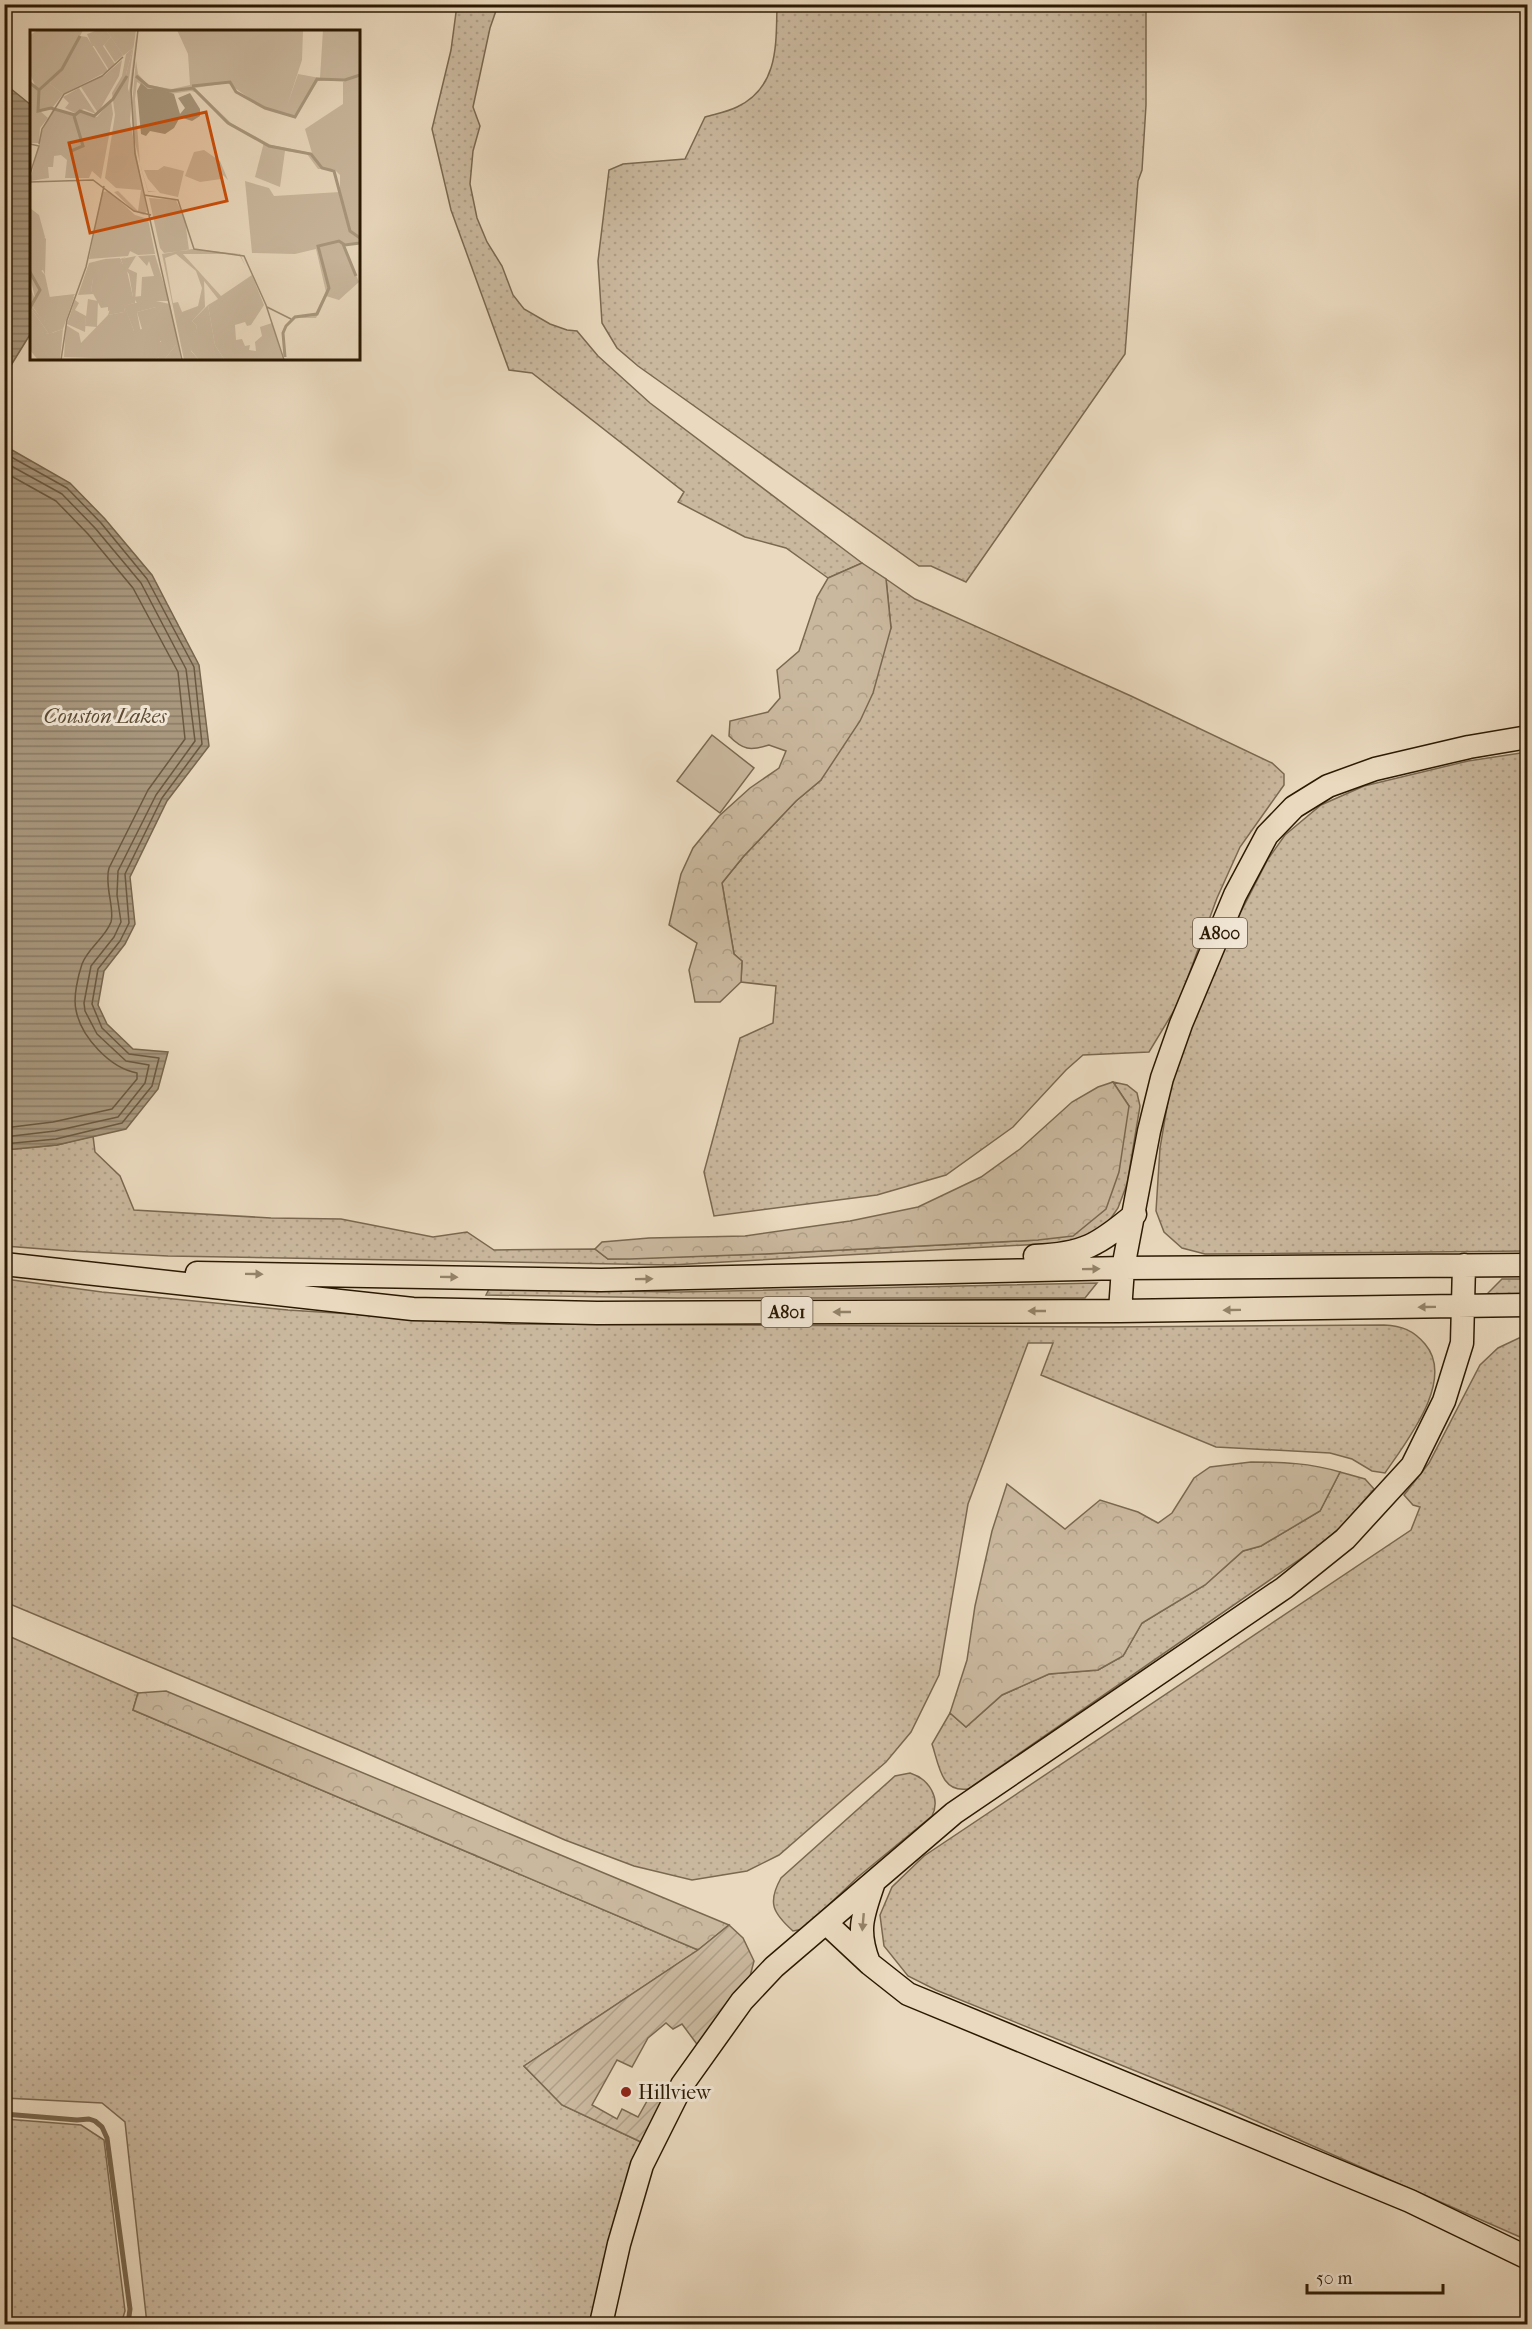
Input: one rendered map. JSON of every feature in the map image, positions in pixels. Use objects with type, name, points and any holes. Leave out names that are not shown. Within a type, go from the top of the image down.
[{"type":"main road","name":"A800","points":[[1120,1311],[1123,1268],[1149,1131],[1162,1078],[1181,1024],[1235,895],[1267,835],[1294,807],[1328,786],[1375,769],[1469,747],[1527,737]]},
{"type":"main road","points":[[813,1275],[837,1265],[1059,1255],[1088,1247],[1104,1239],[1135,1214]]},
{"type":"main road","name":"A801","points":[[4,1264],[413,1309],[597,1313],[1120,1311],[1527,1305]]},
{"type":"main road","points":[[601,2325],[619,2244],[642,2165],[682,2085],[742,2001],[774,1967],[954,1813],[1284,1588],[1345,1539],[1412,1466],[1444,1401],[1462,1343],[1464,1265]]},
{"type":"main road","name":"A801","points":[[49,1270],[601,1280],[1123,1268],[1527,1265]]},
{"type":"main road","points":[[870,1964],[862,1944],[862,1917],[875,1881]]},
{"type":"main road","points":[[826,1923],[870,1964],[908,1994],[1410,2201],[1527,2258]]},
{"type":"green space","points":[[457,5],[498,5],[490,28],[473,107],[480,126],[473,151],[470,184],[477,218],[487,242],[502,266],[513,295],[524,309],[550,324],[577,331],[598,356],[650,403],[862,563],[828,578],[786,548],[745,537],[678,502],[684,492],[532,373],[509,370],[451,210],[432,129],[451,50]]},
{"type":"green space","points":[[777,5],[1143,5],[1146,11],[1146,105],[1125,354],[966,582],[931,566],[919,566],[638,366],[617,348],[602,323],[598,261],[609,170],[623,164],[685,159],[705,117],[733,109],[751,98],[761,88],[772,63]]},
{"type":"green space","points":[[862,563],[886,579],[891,628],[873,693],[860,721],[821,780],[796,801],[743,857],[722,883],[734,954],[742,961],[741,982],[720,1002],[695,1002],[689,970],[697,943],[669,925],[681,874],[693,848],[719,816],[750,788],[779,768],[786,751],[769,745],[757,748],[743,747],[729,736],[730,721],[768,712],[780,698],[777,670],[799,651],[817,597],[828,578]]},
{"type":"green space","points":[[886,579],[915,599],[1131,696],[1272,763],[1284,774],[1284,785],[1240,847],[1217,898],[1178,1004],[1149,1052],[1083,1055],[1013,1127],[946,1175],[877,1195],[714,1216],[704,1172],[740,1038],[773,1023],[776,986],[741,982],[742,961],[734,954],[722,883],[743,857],[796,801],[821,780],[891,628]]},
{"type":"green space","points":[[712,735],[754,768],[720,813],[677,781]]},
{"type":"green space","points":[[1527,752],[1527,1251],[1205,1254],[1182,1248],[1164,1232],[1156,1211],[1160,1148],[1170,1089],[1190,1031],[1227,939],[1268,859],[1285,835],[1321,805],[1364,786],[1468,761]]},
{"type":"green space","points":[[1113,1082],[1127,1085],[1137,1093],[1140,1106],[1127,1184],[1118,1208],[1109,1221],[1092,1235],[1076,1242],[671,1265],[168,1256],[5,1246],[4,1150],[57,1145],[93,1136],[95,1152],[120,1176],[134,1210],[271,1218],[341,1219],[433,1237],[467,1232],[494,1250],[595,1249],[608,1259],[765,1254],[1038,1240],[1129,1106]]},
{"type":"green space","points":[[1113,1082],[1129,1106],[1119,1172],[1106,1209],[1073,1236],[1038,1240],[630,1259],[608,1259],[595,1249],[602,1242],[649,1238],[745,1236],[850,1221],[918,1207],[981,1177],[1020,1149],[1072,1102],[1098,1087]]},
{"type":"green space","points":[[5,1279],[102,1292],[288,1310],[511,1324],[1105,1327],[1384,1325],[1407,1330],[1421,1339],[1433,1359],[1435,1375],[1432,1392],[1415,1428],[1385,1473],[1372,1471],[1352,1459],[1330,1453],[1216,1447],[1041,1375],[1053,1343],[1028,1343],[968,1504],[939,1675],[911,1732],[886,1762],[779,1855],[747,1871],[692,1880],[634,1866],[565,1840],[357,1749],[5,1602]]},
{"type":"green space","points":[[1502,1279],[1527,1279],[1527,1295],[1493,1296],[1488,1293]]},
{"type":"green space","points":[[1097,1283],[1085,1298],[677,1298],[486,1295],[489,1289],[678,1292]]},
{"type":"green space","points":[[1519,1338],[1527,1338],[1527,2240],[1222,2106],[936,1990],[908,1976],[884,1946],[880,1915],[892,1887],[924,1856],[1411,1530],[1420,1507],[1413,1505],[1404,1495],[1429,1463],[1480,1365],[1498,1348]]},
{"type":"green space","points":[[1251,1462],[1296,1464],[1340,1472],[1320,1511],[1261,1546],[1243,1551],[1205,1585],[1142,1623],[1123,1656],[1098,1670],[1049,1674],[1002,1695],[966,1727],[950,1713],[967,1660],[975,1606],[992,1531],[1007,1484],[1065,1529],[1100,1500],[1138,1512],[1158,1523],[1172,1513],[1194,1478],[1210,1467]]},
{"type":"green space","points":[[1340,1472],[1365,1479],[1374,1489],[1342,1526],[1316,1548],[968,1789],[952,1787],[942,1776],[932,1744],[950,1713],[966,1727],[1002,1695],[1049,1674],[1098,1670],[1123,1656],[1142,1623],[1205,1585],[1243,1551],[1261,1546],[1320,1511]]},
{"type":"green space","points":[[4,1634],[138,1693],[133,1710],[698,1950],[524,2066],[562,2105],[641,2142],[592,2324],[147,2324],[125,2122],[102,2103],[5,2098]]},
{"type":"green space","points":[[166,1691],[729,1925],[698,1950],[133,1710],[138,1693]]},
{"type":"green space","points":[[910,1773],[928,1784],[935,1803],[932,1816],[858,1877],[803,1929],[793,1931],[781,1919],[774,1907],[774,1894],[781,1878],[895,1776]]},
{"type":"green space","points":[[729,1925],[743,1938],[754,1961],[748,1984],[699,2047],[682,2024],[673,2029],[666,2023],[648,2038],[632,2067],[617,2060],[592,2105],[617,2119],[622,2109],[638,2117],[651,2094],[664,2101],[641,2142],[562,2105],[524,2066],[698,1950]]},
{"type":"green space","points":[[5,2119],[81,2125],[104,2140],[125,2311],[121,2324],[5,2324]]},
{"type":"water","points":[[5,84],[30,104],[30,335],[5,375]]},
{"type":"water","name":"Couston Lakes","points":[[5,446],[70,483],[105,519],[152,575],[199,665],[209,746],[167,801],[130,877],[135,924],[125,944],[104,971],[98,1005],[107,1024],[133,1049],[168,1052],[158,1089],[126,1129],[57,1145],[5,1150]]},
{"type":"waterway","points":[[4,2114],[89,2119],[102,2127],[107,2138],[130,2309],[128,2324]]},
{"type":"place","name":"Hillview","points":[[626,2092]]}]
